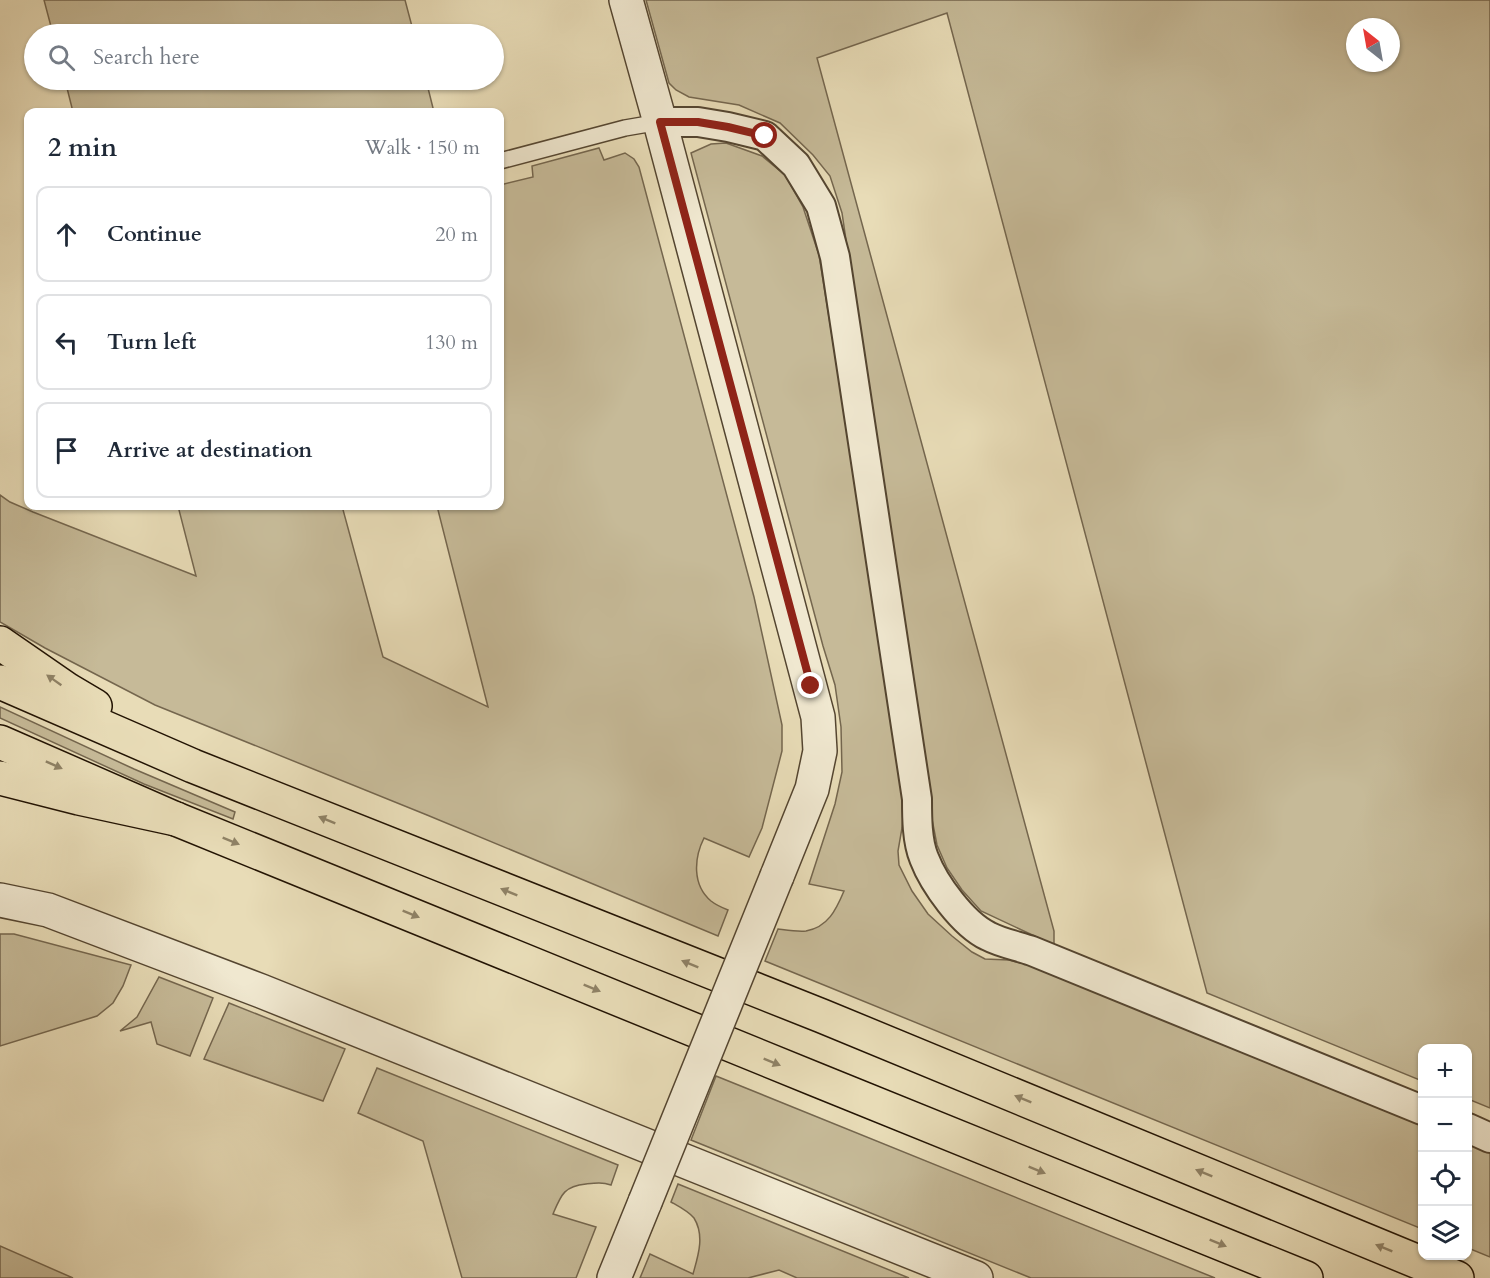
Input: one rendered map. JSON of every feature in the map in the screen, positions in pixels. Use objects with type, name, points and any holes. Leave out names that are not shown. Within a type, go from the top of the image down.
[{"type":"main road","points":[[0,643],[68,690],[193,766]]},
{"type":"main road","points":[[0,682],[193,766],[822,1016],[1457,1278]]},
{"type":"main road","points":[[0,742],[176,819],[1306,1278]]},
{"type":"main road","points":[[0,778],[176,819]]},
{"type":"street","points":[[614,1278],[812,789],[820,751],[818,717],[626,0]]},
{"type":"street","points":[[660,122],[698,122],[765,136],[796,165],[821,206],[835,257],[917,799],[917,825],[923,857],[944,893],[966,920],[988,936],[1032,951],[1418,1108]]},
{"type":"street","points":[[0,900],[48,910],[261,991],[976,1278]]},
{"type":"street","points":[[1472,1130],[1490,1138]]},
{"type":"lane","points":[[504,160],[625,128],[660,122]]},
{"type":"shaded area","points":[[44,0],[405,0],[411,24],[50,24]]},
{"type":"shaded area","points":[[646,0],[1490,0],[1490,1108],[1472,1101],[1472,1044],[1418,1044],[1418,1079],[1207,993],[947,13],[817,58],[1054,931],[1054,945],[981,911],[962,890],[947,868],[937,845],[930,809],[842,213],[830,176],[813,155],[780,123],[739,105],[689,97],[669,83]]},
{"type":"shaded area","points":[[68,90],[428,90],[433,108],[72,108]]},
{"type":"shaded area","points":[[726,143],[762,156],[785,175],[803,207],[819,255],[904,801],[898,851],[899,865],[912,891],[928,914],[972,952],[985,959],[1009,960],[1029,965],[1418,1121],[1418,1227],[765,961],[778,929],[806,931],[820,926],[830,917],[844,891],[809,884],[835,804],[842,772],[841,727],[835,685],[691,153],[711,144]]},
{"type":"shaded area","points":[[599,148],[604,160],[625,153],[634,159],[639,167],[754,597],[782,725],[782,751],[762,828],[749,857],[704,838],[698,854],[697,871],[700,887],[711,901],[728,910],[718,936],[155,705],[0,622],[0,495],[24,510],[196,576],[179,510],[343,510],[383,657],[488,707],[438,510],[504,510],[504,184],[533,177],[532,166]]},
{"type":"shaded area","points":[[0,707],[134,769],[235,812],[233,819],[144,784],[0,718]]},
{"type":"shaded area","points":[[0,934],[14,934],[131,965],[113,1003],[97,1016],[0,1046]]},
{"type":"shaded area","points":[[159,977],[213,998],[190,1056],[157,1044],[151,1022],[120,1031],[137,1017]]},
{"type":"shaded area","points":[[229,1003],[345,1049],[323,1101],[204,1059]]},
{"type":"shaded area","points":[[377,1068],[618,1165],[611,1185],[595,1183],[568,1189],[561,1197],[553,1214],[596,1227],[576,1278],[462,1278],[423,1141],[358,1113]]},
{"type":"shaded area","points":[[716,1076],[1215,1278],[1031,1278],[691,1140]]},
{"type":"shaded area","points":[[1472,1143],[1490,1150],[1490,1257],[1472,1250]]},
{"type":"shaded area","points":[[678,1184],[909,1278],[797,1278],[779,1270],[748,1278],[640,1278],[650,1254],[693,1274],[700,1246],[699,1232],[694,1218],[671,1202]]},
{"type":"shaded area","points":[[0,1246],[73,1278],[0,1278]]},
{"type":"route","points":[[765,136],[698,122],[660,122],[811,686]]}]
